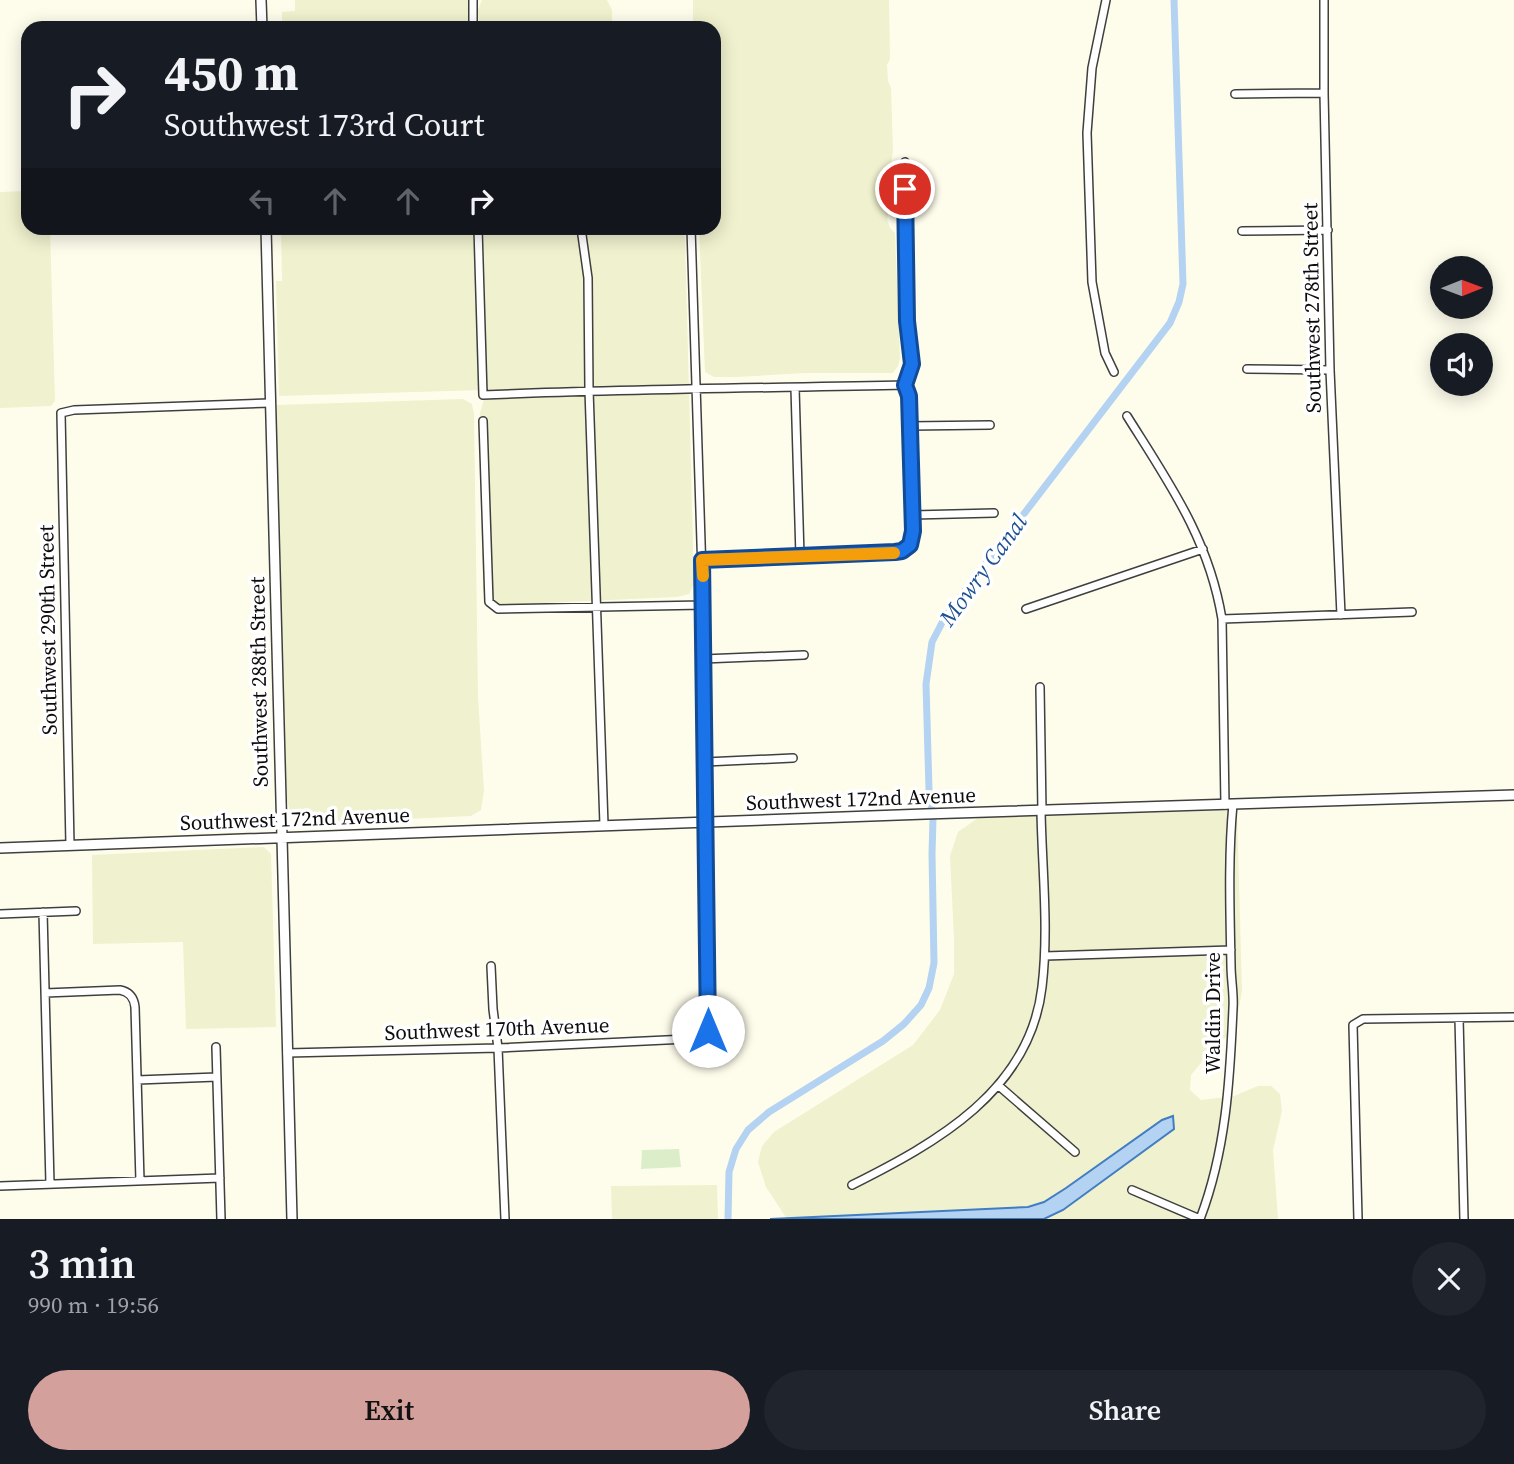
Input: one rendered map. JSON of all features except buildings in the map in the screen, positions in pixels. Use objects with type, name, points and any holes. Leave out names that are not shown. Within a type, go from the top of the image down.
[{"type":"street","points":[[261,0],[262,21]]},
{"type":"street","points":[[472,0],[473,21]]},
{"type":"street","points":[[1106,0],[1092,68],[1087,133],[1092,282],[1105,353],[1114,372]]},
{"type":"street","name":"Southwest 278th Street","points":[[1324,0],[1330,370],[1341,615]]},
{"type":"street","points":[[1235,94],[1324,93]]},
{"type":"street","points":[[702,560],[895,552],[910,545],[913,515],[909,396],[905,385],[912,364],[906,286],[905,162]]},
{"type":"street","points":[[1242,231],[1328,230]]},
{"type":"street","name":"Southwest 288th Street","points":[[265,235],[292,1219]]},
{"type":"street","points":[[478,235],[483,395],[589,390],[905,385]]},
{"type":"street","points":[[582,235],[588,278],[589,390],[604,825]]},
{"type":"street","points":[[691,235],[704,605],[706,822]]},
{"type":"street","points":[[1247,369],[1330,370]]},
{"type":"street","points":[[795,388],[800,556]]},
{"type":"street","name":"Southwest 290th Street","points":[[70,845],[61,414],[74,410],[270,402]]},
{"type":"street","name":"Waldin Drive","points":[[1127,416],[1185,509],[1203,549],[1218,593],[1222,619],[1233,1008],[1227,1116],[1210,1192],[1200,1219]]},
{"type":"street","points":[[484,421],[489,602],[498,610],[704,605]]},
{"type":"street","points":[[910,426],[990,425]]},
{"type":"street","points":[[913,515],[994,513]]},
{"type":"street","points":[[1026,609],[1203,549]]},
{"type":"street","points":[[1222,619],[1412,612]]},
{"type":"street","points":[[703,659],[804,655]]},
{"type":"street","points":[[852,1185],[885,1169],[959,1124],[999,1086],[1020,1055],[1033,1026],[1042,989],[1045,956],[1040,687]]},
{"type":"street","points":[[705,762],[793,758]]},
{"type":"street","name":"Southwest 172nd Avenue","points":[[0,848],[1514,795]]},
{"type":"street","name":"Southwest 170th Avenue","points":[[287,1053],[498,1048],[708,1038],[706,822]]},
{"type":"street","points":[[0,914],[76,911]]},
{"type":"street","points":[[43,912],[50,1184]]},
{"type":"street","points":[[1045,956],[1231,950]]},
{"type":"street","points":[[491,966],[498,1048],[505,1219]]},
{"type":"street","points":[[45,993],[120,990],[131,995],[135,1005],[140,1181]]},
{"type":"street","points":[[1358,1219],[1353,1025],[1363,1019],[1514,1017]]},
{"type":"street","points":[[1459,1018],[1464,1219]]},
{"type":"street","points":[[216,1047],[221,1219]]},
{"type":"street","points":[[137,1080],[217,1077]]},
{"type":"street","points":[[999,1086],[1075,1152]]},
{"type":"street","points":[[0,1186],[220,1178]]},
{"type":"street","points":[[1132,1189],[1200,1219]]},
{"type":"green space","points":[[295,0],[472,0],[473,21],[282,21],[282,12],[295,11]]},
{"type":"green space","points":[[482,0],[607,0],[612,10],[612,21],[479,21],[478,10]]},
{"type":"green space","points":[[693,0],[889,0],[890,59],[887,65],[891,88],[893,151],[890,169],[894,177],[895,205],[890,209],[887,219],[895,233],[900,358],[893,373],[714,377],[705,372],[699,235],[721,235],[721,21],[693,21]]},
{"type":"green space","points":[[21,191],[21,235],[50,235],[55,401],[51,406],[0,408],[0,192]]},
{"type":"green space","points":[[281,235],[478,235],[483,390],[279,396],[276,281],[282,281]]},
{"type":"green space","points":[[483,235],[684,235],[694,584],[689,594],[677,597],[498,605],[487,601],[483,592],[479,424],[487,389]]},
{"type":"green space","points":[[463,399],[472,404],[474,414],[478,697],[484,791],[481,810],[471,816],[299,824],[291,816],[287,800],[275,409],[277,405]]},
{"type":"green space","points":[[1237,810],[1242,991],[1235,1029],[1211,1051],[1191,1075],[1190,1090],[1201,1100],[1234,1096],[1258,1086],[1271,1086],[1280,1094],[1282,1111],[1273,1150],[1278,1219],[787,1219],[766,1187],[758,1162],[762,1146],[774,1132],[913,1045],[940,1010],[954,974],[950,856],[958,832],[978,818]]},
{"type":"green space","points":[[264,847],[271,854],[276,1027],[186,1029],[183,942],[93,944],[92,855]]},
{"type":"green space","points":[[679,1149],[681,1167],[641,1169],[642,1150]]},
{"type":"green space","points":[[717,1185],[718,1219],[612,1219],[611,1186]]},
{"type":"water","points":[[1173,1116],[1174,1129],[1063,1210],[1044,1219],[770,1219],[1028,1207],[1044,1202],[1162,1120]]},
{"type":"waterway","name":"Mowry Canal","points":[[728,1219],[729,1172],[736,1149],[748,1130],[769,1112],[883,1041],[904,1024],[921,1005],[929,988],[934,963],[933,819],[929,790],[926,684],[932,642],[945,617],[1170,323],[1179,302],[1183,284],[1174,0]]},
{"type":"slow traffic","points":[[703,576],[702,560],[894,553]]},
{"type":"route","points":[[708,1031],[702,560],[895,552],[910,545],[913,531],[910,426],[909,396],[905,385],[912,364],[907,321],[905,189]]}]
